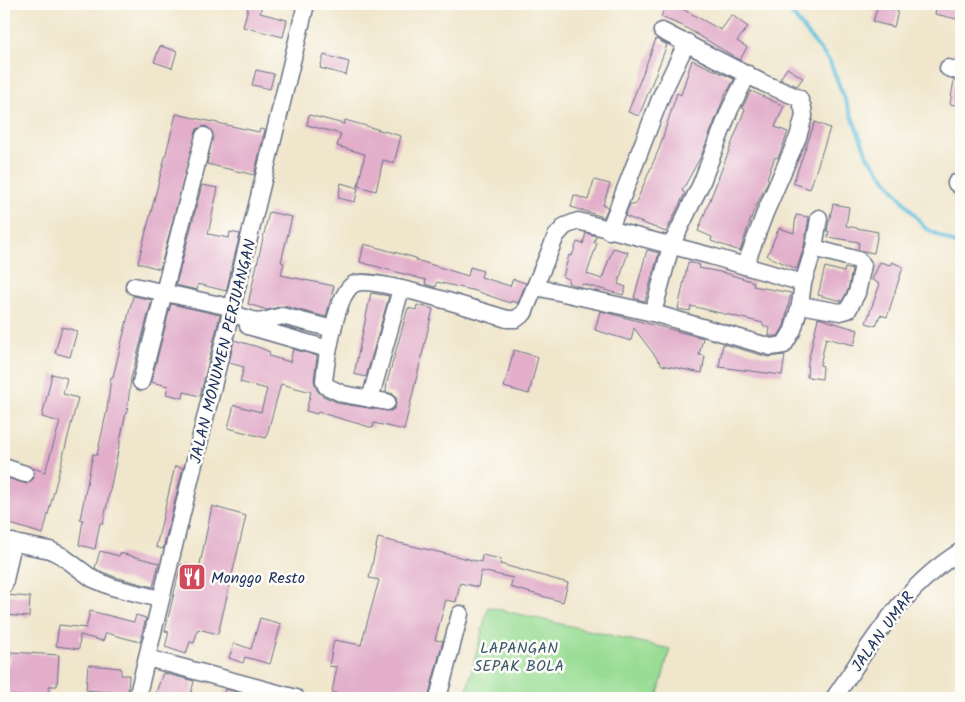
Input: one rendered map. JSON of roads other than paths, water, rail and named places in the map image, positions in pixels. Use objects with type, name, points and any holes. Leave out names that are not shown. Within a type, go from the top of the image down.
[{"type":"street","name":"JALAN MONUMEN PERJUANGAN","points":[[138,698],[160,599],[232,314],[306,4]]},
{"type":"street","points":[[662,31],[687,42],[763,83],[799,98],[804,116],[798,137],[765,213],[745,266]]},
{"type":"street","points":[[609,231],[662,94],[687,42]]},
{"type":"street","points":[[653,314],[671,246],[701,184],[730,109],[748,74]]},
{"type":"street","points":[[142,382],[204,136]]},
{"type":"street","points":[[536,287],[653,314],[771,347],[778,347],[787,340],[800,305],[803,283],[814,248],[819,218]]},
{"type":"street","points":[[387,402],[343,394],[326,386],[324,381],[328,349],[333,329],[348,289],[355,283],[364,282],[402,290],[507,319],[516,319],[524,313],[556,236],[565,226],[578,221],[803,283]]},
{"type":"street","points":[[800,305],[840,312],[848,310],[863,274],[863,265],[858,260],[814,248]]},
{"type":"street","points":[[134,286],[164,292],[260,322],[282,316],[333,329]]},
{"type":"street","points":[[370,399],[402,290]]},
{"type":"street","points":[[232,314],[328,349]]},
{"type":"street","points":[[4,467],[25,474]]},
{"type":"street","points":[[4,586],[8,541],[50,550],[62,556],[93,579],[112,587],[160,599]]},
{"type":"street","name":"JALAN UMAR","points":[[834,698],[900,604],[919,582],[943,563],[961,552]]},
{"type":"street","points":[[438,698],[460,614]]},
{"type":"street","points":[[147,658],[296,698]]},
{"type":"waterway","points":[[784,4],[830,62],[868,157],[925,228],[961,247]]},
{"type":"place","name":"Monggo Resto","points":[[192,577]]},
{"type":"park label","name":"LAPANGAN SEPAK BOLA","points":[[519,656]]}]
